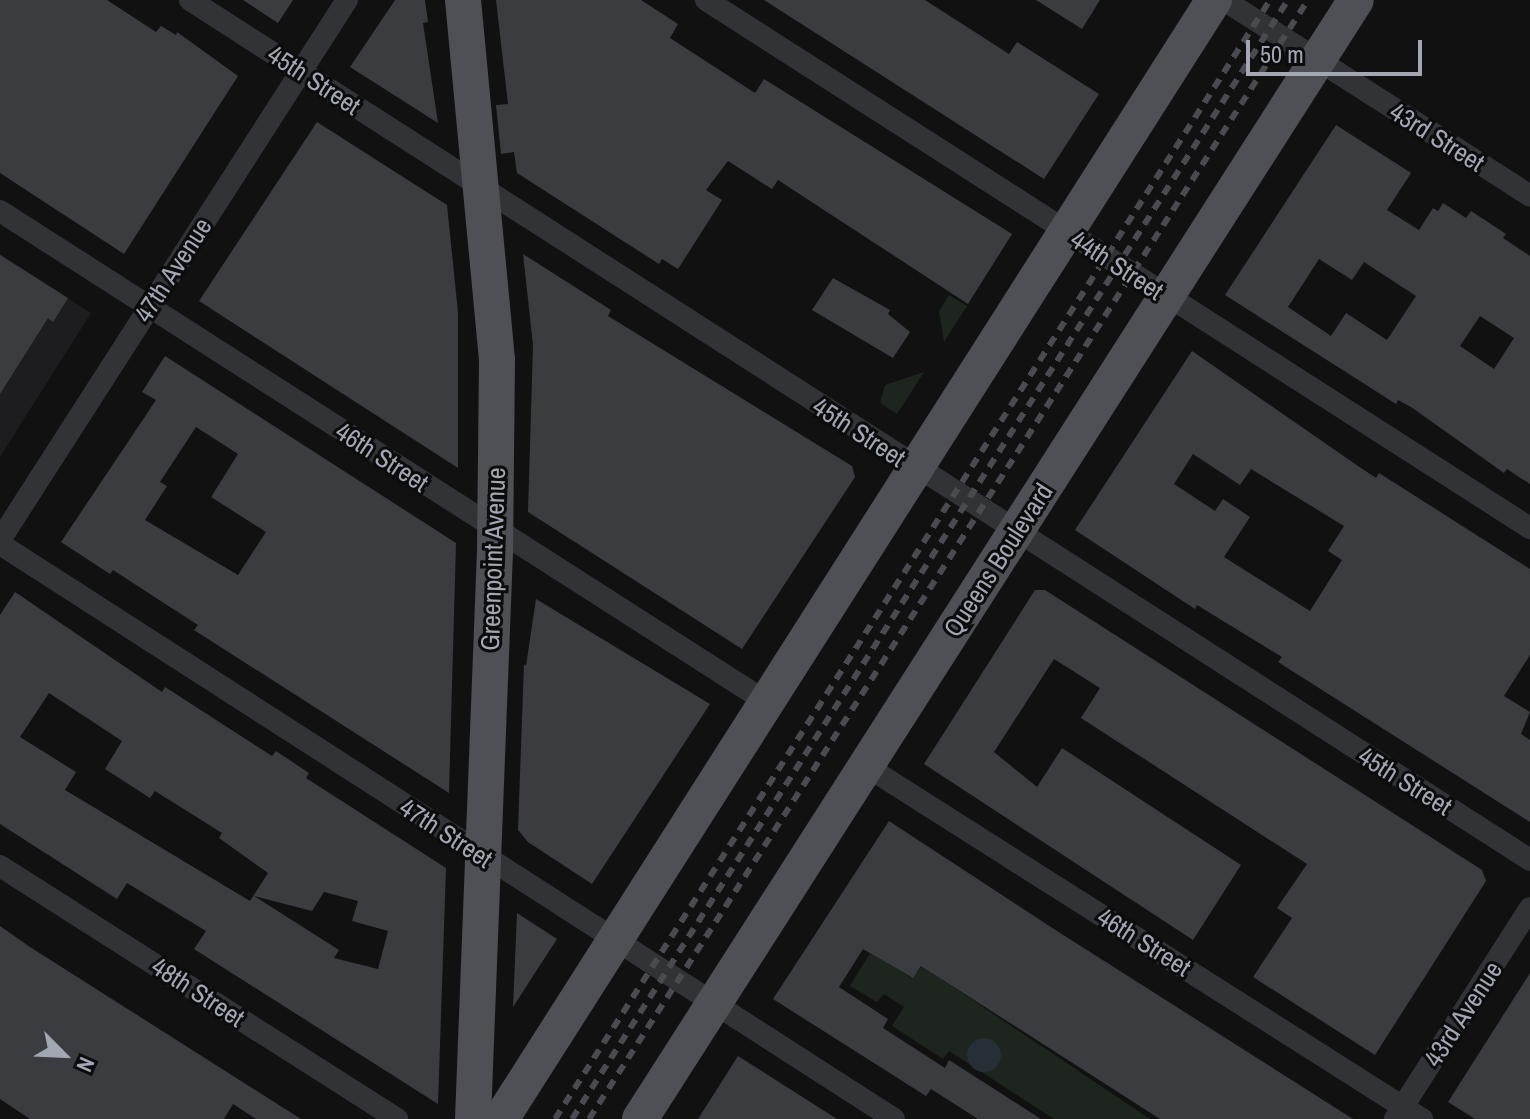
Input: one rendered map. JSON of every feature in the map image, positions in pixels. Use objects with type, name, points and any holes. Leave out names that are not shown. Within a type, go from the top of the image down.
[{"type":"main road","name":"Greenpoint Avenue","points":[[463,0],[497,360],[495,530],[473,1119]]},
{"type":"main road","points":[[501,1119],[1214,0]]},
{"type":"main road","name":"Queens Boulevard","points":[[640,1119],[1356,0]]},
{"type":"street","name":"45th Street","points":[[190,0],[1015,533],[1530,860]]},
{"type":"street","name":"47th Avenue","points":[[0,542],[347,0]]},
{"type":"street","name":"44th Street","points":[[706,0],[1530,528]]},
{"type":"street","name":"43rd Street","points":[[1224,0],[1530,196]]},
{"type":"street","name":"46th Street","points":[[0,211],[765,701]]},
{"type":"street","name":"47th Street","points":[[0,542],[482,856],[894,1119]]},
{"type":"street","name":"46th Street","points":[[866,766],[1407,1115]]},
{"type":"street","name":"48th Street","points":[[0,866],[397,1119]]},
{"type":"street","name":"43rd Avenue","points":[[1407,1115],[1530,908]]},
{"type":"shaded area","points":[[0,254],[91,313],[0,457]]},
{"type":"shaded area","points":[[949,295],[967,306],[944,342],[939,311]]},
{"type":"shaded area","points":[[924,372],[897,414],[880,403],[885,385]]},
{"type":"shaded area","points":[[870,953],[912,978],[922,966],[1150,1119],[1054,1119],[949,1051],[943,1059],[892,1026],[904,1007],[884,994],[877,1002],[850,986]]},
{"type":"shaded area","points":[[984,1038],[996,1043],[1001,1055],[996,1067],[984,1072],[972,1067],[967,1055],[972,1043]]},
{"type":"building","points":[[0,0],[107,0],[156,32],[161,26],[176,35],[177,32],[238,76],[124,254],[0,173]]},
{"type":"building","points":[[243,0],[293,0],[278,23]]},
{"type":"building","points":[[395,0],[425,0],[428,22],[423,23],[438,123],[350,67]]},
{"type":"building","points":[[496,0],[641,0],[678,24],[670,38],[755,93],[764,79],[1012,234],[968,304],[778,180],[772,189],[728,161],[706,190],[722,200],[678,269],[662,259],[659,264],[517,173],[514,152],[501,154],[496,105],[508,104]]},
{"type":"building","points":[[764,0],[925,0],[1009,54],[1017,42],[1099,94],[1044,179]]},
{"type":"building","points":[[1036,0],[1100,0],[1082,29]]},
{"type":"building","points":[[317,122],[447,205],[458,312],[458,468],[199,301]]},
{"type":"building","points":[[1336,125],[1411,173],[1387,210],[1419,230],[1433,208],[1438,211],[1443,203],[1466,218],[1471,211],[1506,234],[1503,238],[1530,256],[1530,484],[1507,469],[1504,473],[1411,407],[1398,400],[1396,404],[1225,295]],"holes":[[[1319,259],[1352,280],[1364,262],[1416,296],[1387,340],[1346,313],[1331,336],[1288,307]],[[1480,316],[1514,338],[1494,369],[1460,346]]]},
{"type":"building","points":[[523,254],[611,310],[608,316],[852,466],[855,477],[742,649],[528,512],[533,345]]},
{"type":"building","points":[[0,255],[68,298],[53,322],[48,318],[0,394]]},
{"type":"building","points":[[833,278],[890,310],[888,314],[910,332],[893,358],[812,310]]},
{"type":"building","points":[[1192,351],[1376,478],[1379,473],[1530,569],[1530,655],[1504,696],[1530,712],[1521,734],[1530,740],[1530,822],[1278,662],[1282,657],[1197,605],[1195,609],[1075,530]],"holes":[[[1193,454],[1240,485],[1251,469],[1344,526],[1328,551],[1342,560],[1310,611],[1224,557],[1250,517],[1223,499],[1215,511],[1174,484]]]},
{"type":"building","points":[[165,356],[456,543],[449,793],[194,630],[198,625],[113,570],[110,574],[61,542],[156,400],[142,392]],"holes":[[[196,427],[238,454],[211,497],[266,532],[238,575],[145,520],[167,486],[160,482]]]},
{"type":"building","points":[[1035,590],[1045,590],[1482,870],[1486,881],[1375,1055],[1253,977],[1292,918],[1277,908],[1307,864],[1081,718],[1100,688],[1054,659],[994,752],[1037,787],[1062,748],[1241,865],[1193,940],[924,764]]},
{"type":"building","points":[[15,592],[162,692],[165,687],[272,756],[276,751],[309,773],[306,778],[446,868],[438,1104],[194,949],[206,931],[127,883],[117,899],[0,824],[0,615]],"holes":[[[49,693],[122,741],[105,769],[150,798],[155,791],[222,833],[219,838],[268,873],[250,901],[65,790],[76,772],[20,737]],[[324,892],[358,901],[352,921],[388,931],[378,969],[334,958],[339,950],[254,896],[312,911]]]},
{"type":"building","points":[[536,599],[710,704],[592,884],[528,842],[518,830],[524,664],[526,666]]},
{"type":"building","points":[[889,821],[1353,1119],[1160,1119],[921,966],[913,978],[863,949],[839,987],[888,1019],[883,1028],[945,1068],[949,1060],[1041,1119],[978,1119],[931,1089],[926,1096],[773,999]]},
{"type":"building","points":[[517,913],[557,939],[513,1007]]},
{"type":"building","points":[[0,926],[301,1119],[256,1119],[233,1104],[224,1119],[30,1119],[0,1099]]},
{"type":"building","points":[[1530,973],[1530,1119],[1475,1119],[1448,1102]]},
{"type":"building","points":[[738,1056],[837,1119],[698,1119]]},
{"type":"railway","points":[[555,1119],[1270,0]]},
{"type":"railway","points":[[572,1119],[1288,0]]},
{"type":"railway","points":[[589,1119],[1308,0]]}]
